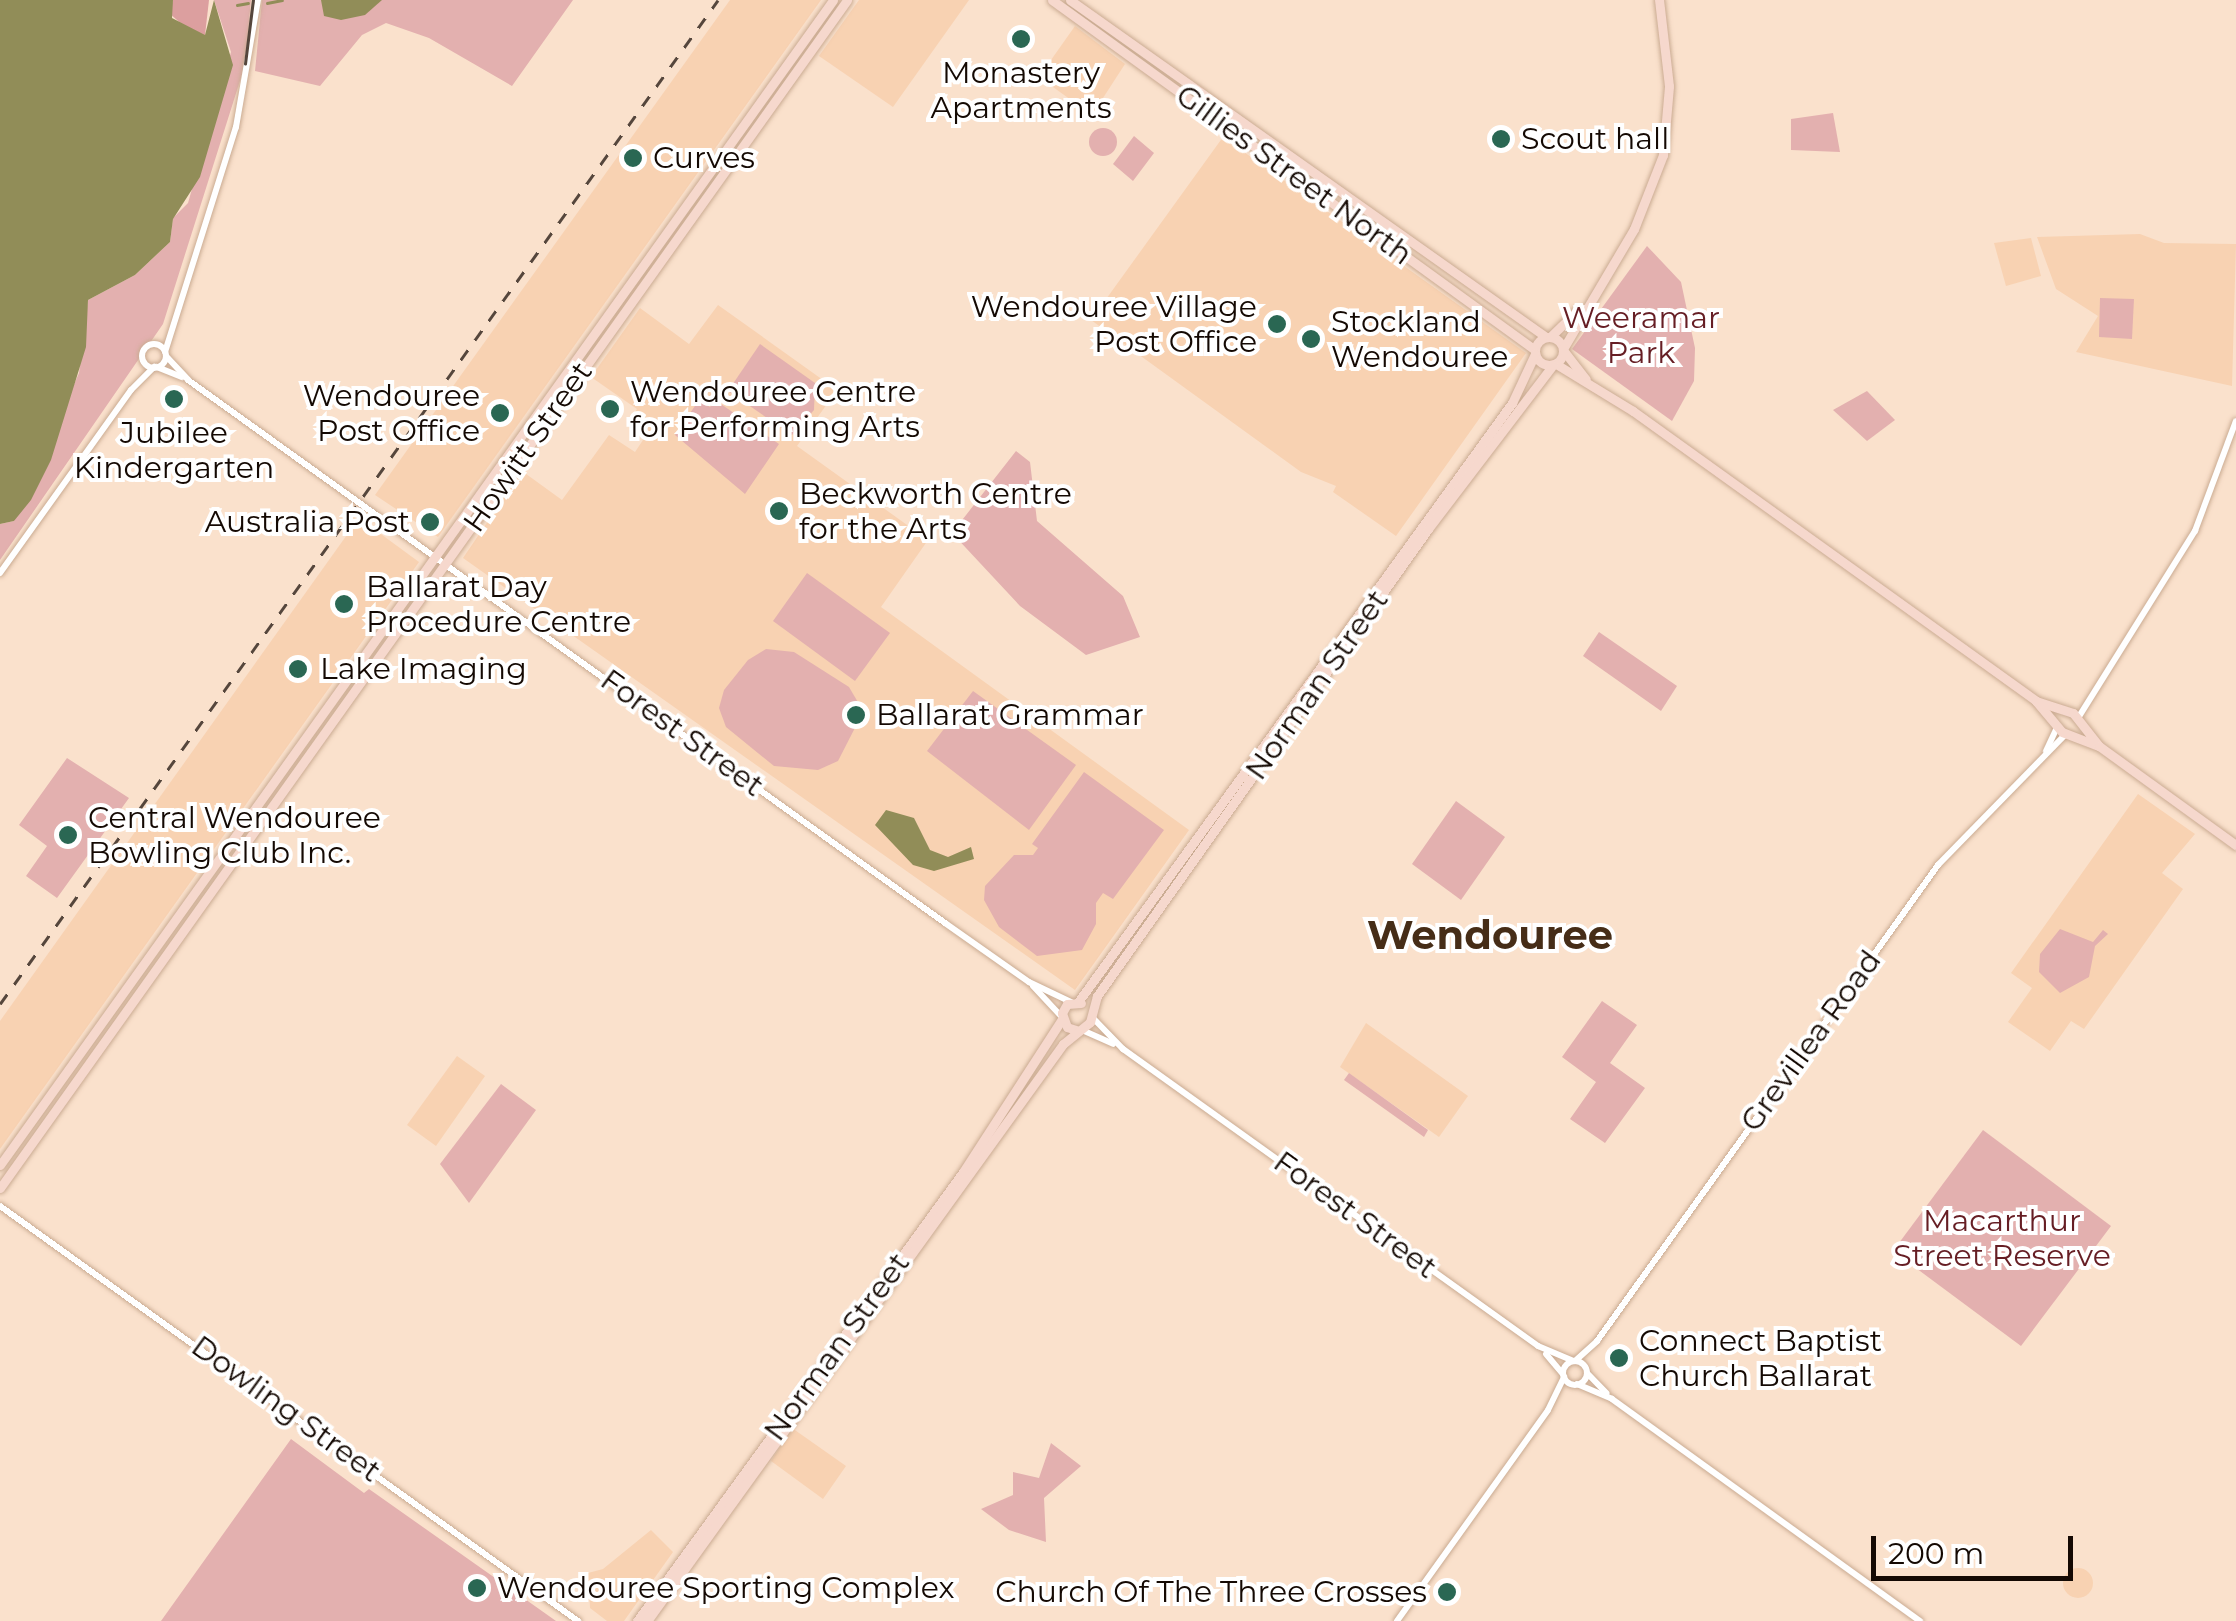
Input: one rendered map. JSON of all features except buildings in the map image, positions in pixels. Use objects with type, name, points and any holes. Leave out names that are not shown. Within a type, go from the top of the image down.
[{"type":"main road","name":"Gillies Street North","points":[[1052,0],[1236,134],[1425,262],[1563,349]]},
{"type":"main road","name":"Gillies Street North","points":[[1070,0],[1243,124],[1554,364]]},
{"type":"main road","points":[[1586,379],[1563,349],[1585,303],[1634,230],[1663,155],[1669,86],[1659,0]]},
{"type":"main road","name":"Howitt Street","points":[[0,1164],[780,74],[842,1]]},
{"type":"main road","name":"Howitt Street","points":[[0,1188],[789,81],[842,1]]},
{"type":"main road","points":[[780,74],[789,81]]},
{"type":"main road","points":[[1236,134],[1243,124]]},
{"type":"main road","points":[[1548,337],[1585,303]]},
{"type":"main road","name":"Norman Street","points":[[647,1621],[1091,1014],[1512,403],[1535,352],[1548,337]]},
{"type":"main road","name":"Norman Street","points":[[638,1621],[963,1172],[1062,1017],[1417,538],[1563,349]]},
{"type":"main road","points":[[1554,364],[1586,379],[2036,701],[2062,730],[2099,746],[2236,846]]},
{"type":"main road","points":[[510,449],[521,457]]},
{"type":"main road","points":[[2036,701],[2067,712],[2099,746]]},
{"type":"main road","points":[[2062,730],[2067,712]]},
{"type":"main road","points":[[2062,730],[2078,721]]},
{"type":"main road","points":[[1075,1002],[1091,1014]]},
{"type":"main road","points":[[1062,1017],[1079,1030]]},
{"type":"street","points":[[0,573],[130,390],[165,354],[173,317],[236,127],[258,0]]},
{"type":"street","points":[[130,390],[142,356],[173,317]]},
{"type":"street","name":"Forest Street","points":[[152,344],[188,380],[1028,982],[1062,1017]]},
{"type":"street","points":[[142,356],[155,367]]},
{"type":"street","name":"Forest Street","points":[[155,367],[188,380]]},
{"type":"street","points":[[2078,721],[2094,685],[2195,531],[2236,421]]},
{"type":"street","points":[[2067,712],[2094,685]]},
{"type":"street","name":"Grevillea Road","points":[[1548,1410],[1576,1384],[1598,1341],[1938,865],[2043,757],[2062,730]]},
{"type":"street","name":"Forest Street","points":[[1028,982],[1075,1002]]},
{"type":"street","name":"Forest Street","points":[[1091,1014],[1123,1049],[1538,1346],[1574,1361]]},
{"type":"street","name":"Forest Street","points":[[1079,1030],[1123,1049]]},
{"type":"street","name":"Dowling Street","points":[[0,1206],[582,1621]]},
{"type":"street","name":"Grevillea Road","points":[[1396,1621],[1548,1410],[1574,1361],[1598,1341]]},
{"type":"street","name":"Forest Street","points":[[1538,1346],[1564,1376]]},
{"type":"street","points":[[1574,1361],[1612,1400]]},
{"type":"street","points":[[1564,1376],[1612,1400],[1920,1621]]},
{"type":"shaded area","points":[[0,0],[173,0],[172,18],[205,35],[214,0],[233,65],[200,177],[173,219],[170,242],[135,275],[88,300],[86,347],[51,460],[31,500],[14,521],[0,524]]},
{"type":"shaded area","points":[[173,0],[209,0],[205,35],[194,35],[169,13]]},
{"type":"shaded area","points":[[321,0],[382,0],[365,15],[341,20],[324,16]]},
{"type":"shaded area","points":[[730,0],[821,0],[438,537],[375,495]]},
{"type":"shaded area","points":[[859,0],[969,0],[893,107],[819,56]]},
{"type":"shaded area","points":[[1075,26],[1125,64],[1092,115],[1039,77]]},
{"type":"shaded area","name":"Stockland Wendouree","points":[[1223,137],[1526,353],[1396,536],[1333,492],[1336,486],[1301,472],[1091,320]]},
{"type":"shaded area","points":[[2140,234],[2164,243],[2236,244],[2232,386],[2076,352],[2098,316],[2056,289],[2037,237]]},
{"type":"shaded area","points":[[2031,238],[2041,276],[2006,286],[1994,243]]},
{"type":"shaded area","name":"Ballarat Grammar","points":[[718,305],[837,390],[797,446],[928,540],[881,607],[1189,830],[1075,990],[463,558],[522,471],[562,500],[609,435],[635,452],[645,437],[628,424],[637,409],[591,377],[640,308],[689,344]]},
{"type":"shaded area","points":[[359,518],[419,562],[0,1149],[0,1021]]},
{"type":"shaded area","points":[[2138,794],[2195,834],[2162,873],[2183,889],[2084,1029],[2071,1021],[2050,1051],[2008,1022],[2032,988],[2011,973]]},
{"type":"shaded area","points":[[886,810],[914,818],[930,850],[948,857],[971,847],[974,859],[934,871],[913,865],[875,825]]},
{"type":"shaded area","points":[[1366,1023],[1468,1096],[1439,1137],[1340,1067]]},
{"type":"shaded area","points":[[457,1056],[485,1076],[436,1146],[407,1125]]},
{"type":"shaded area","points":[[792,1428],[846,1466],[823,1499],[771,1461]]},
{"type":"shaded area","points":[[651,1530],[673,1552],[624,1621],[607,1621],[590,1608],[588,1573],[603,1569]]},
{"type":"shaded area","points":[[2078,1568],[2089,1572],[2093,1583],[2089,1594],[2078,1598],[2067,1594],[2063,1583],[2067,1572]]},
{"type":"green space","points":[[214,0],[251,0],[245,65],[163,324],[0,560],[0,524],[14,521],[79,373],[88,300],[135,275],[170,242],[173,218],[188,203],[231,52]]},
{"type":"green space","points":[[262,0],[573,0],[512,86],[429,38],[386,23],[362,35],[320,86],[255,71]]},
{"type":"green space","points":[[1833,113],[1840,152],[1791,150],[1791,119]]},
{"type":"green space","points":[[1103,128],[1113,132],[1117,142],[1113,152],[1103,156],[1093,152],[1089,142],[1093,132]]},
{"type":"green space","points":[[1134,136],[1154,153],[1133,181],[1113,164]]},
{"type":"green space","name":"Weeramar Park","points":[[1647,246],[1681,282],[1695,348],[1694,381],[1672,421],[1572,349]]},
{"type":"green space","points":[[2100,298],[2134,299],[2132,339],[2099,337]]},
{"type":"green space","points":[[760,344],[815,383],[814,410],[792,435],[728,391]]},
{"type":"green space","points":[[1867,391],[1895,420],[1867,441],[1833,410]]},
{"type":"green space","points":[[699,400],[710,407],[715,400],[779,444],[745,494],[675,435]]},
{"type":"green space","points":[[1016,451],[1030,462],[1037,521],[1123,596],[1140,637],[1086,655],[1020,606],[952,533]]},
{"type":"green space","points":[[807,573],[890,633],[855,681],[773,621]]},
{"type":"green space","points":[[1599,632],[1677,686],[1661,711],[1583,656]]},
{"type":"green space","points":[[766,649],[794,652],[849,687],[859,704],[859,720],[838,761],[818,770],[774,766],[726,727],[719,708],[724,690],[748,660]]},
{"type":"green space","points":[[973,691],[1076,765],[1029,830],[927,751]]},
{"type":"green space","name":"Central Wendouree Bowling Club Inc.","points":[[67,758],[129,798],[57,898],[26,876],[47,846],[19,825]]},
{"type":"green space","points":[[1084,772],[1164,830],[1113,899],[1103,893],[1096,903],[1096,924],[1082,950],[1037,956],[999,927],[984,900],[985,886],[1014,855],[1033,855],[1038,848],[1032,844]]},
{"type":"green space","points":[[1456,801],[1505,837],[1461,900],[1412,864]]},
{"type":"green space","points":[[2060,929],[2093,942],[2103,930],[2108,934],[2095,946],[2089,977],[2060,993],[2039,972],[2040,954]]},
{"type":"green space","points":[[1602,1001],[1637,1025],[1610,1063],[1645,1088],[1605,1143],[1570,1119],[1596,1082],[1562,1057]]},
{"type":"green space","points":[[1349,1073],[1428,1130],[1424,1137],[1344,1080]]},
{"type":"green space","points":[[501,1084],[536,1110],[469,1203],[440,1164]]},
{"type":"green space","name":"Macarthur Street Reserve","points":[[1983,1130],[2111,1226],[2021,1346],[1893,1251]]},
{"type":"green space","points":[[291,1439],[364,1493],[369,1489],[556,1621],[161,1621]]},
{"type":"green space","points":[[1051,1443],[1081,1466],[1044,1498],[1046,1542],[1009,1530],[981,1509],[1013,1495],[1013,1472],[1039,1478]]},
{"type":"waterway","points":[[267,3],[282,0]]},
{"type":"waterway","points":[[237,5],[248,3]]},
{"type":"tram line","points":[[245,64],[253,0]]},
{"type":"railway","points":[[0,1004],[718,0]]},
{"type":"place","name":"Monastery Apartments","points":[[1021,39]]},
{"type":"place","name":"Scout hall","points":[[1501,139]]},
{"type":"place","name":"Curves","points":[[633,158]]},
{"type":"place","name":"Wendouree Village Post Office","points":[[1277,324]]},
{"type":"place","name":"Stockland Wendouree","points":[[1311,339]]},
{"type":"place","name":"Jubilee Kindergarten","points":[[174,399]]},
{"type":"place","name":"Wendouree Centre for Performing Arts","points":[[610,409]]},
{"type":"place","name":"Wendouree Post Office","points":[[500,413]]},
{"type":"place","name":"Beckworth Centre for the Arts","points":[[779,511]]},
{"type":"place","name":"Australia Post","points":[[430,522]]},
{"type":"place","name":"Ballarat Day Procedure Centre","points":[[344,604]]},
{"type":"place","name":"Lake Imaging","points":[[298,669]]},
{"type":"place","name":"Ballarat Grammar","points":[[856,715]]},
{"type":"place","name":"Central Wendouree Bowling Club Inc.","points":[[68,835]]},
{"type":"place","name":"Connect Baptist Church Ballarat","points":[[1619,1358]]},
{"type":"place","name":"Wendouree Sporting Complex","points":[[477,1588]]},
{"type":"place","name":"Church Of The Three Crosses","points":[[1447,1592]]},
{"type":"district","name":"Wendouree","points":[[1490,935]]}]
